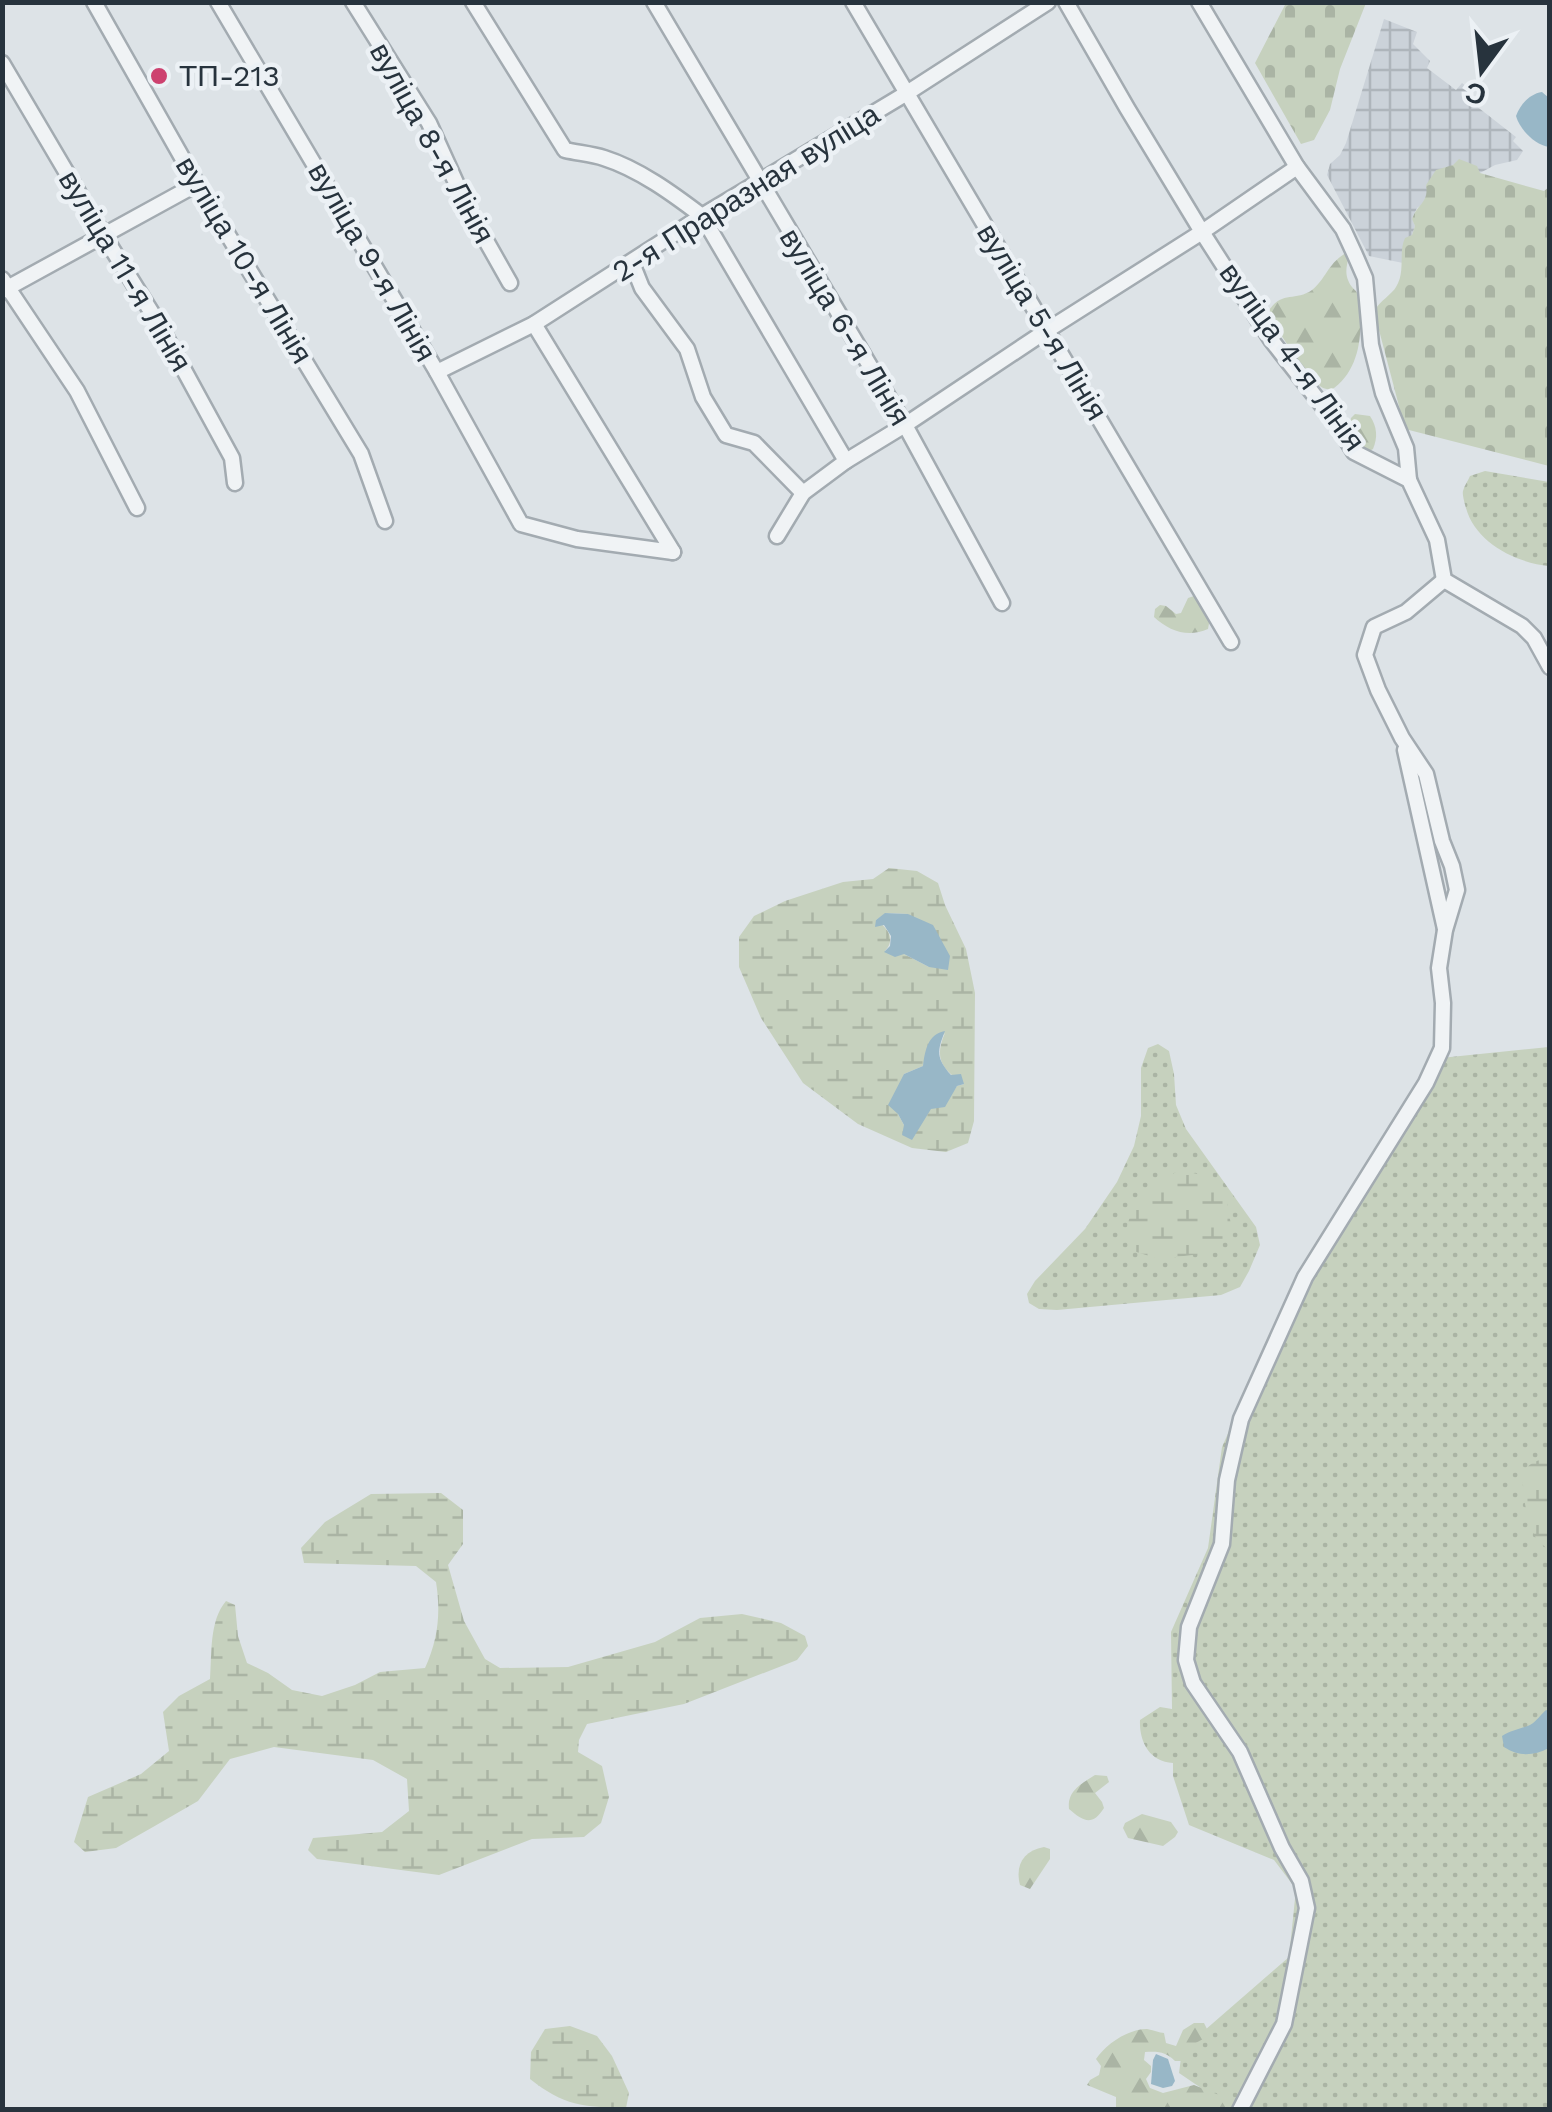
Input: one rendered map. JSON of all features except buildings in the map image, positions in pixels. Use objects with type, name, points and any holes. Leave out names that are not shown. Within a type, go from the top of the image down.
[{"type":"street","name":"вуліца 10-я Лінія","points":[[94,2],[198,184],[362,454],[386,521]]},
{"type":"street","name":"вуліца 9-я Лінія","points":[[218,2],[521,524],[577,539],[672,552],[534,324]]},
{"type":"street","name":"вуліца 8-я Лінія","points":[[353,2],[429,123],[467,207],[510,284]]},
{"type":"street","points":[[473,2],[565,150],[606,158],[702,216],[846,461]]},
{"type":"street","name":"вуліца 6-я Лінія","points":[[654,2],[905,426],[1002,602]]},
{"type":"street","name":"вуліца 5-я Лінія","points":[[852,2],[1231,642]]},
{"type":"street","name":"2-я Праразная вуліца","points":[[436,372],[534,324],[1048,2]]},
{"type":"street","name":"вуліца 4-я Лінія","points":[[1066,2],[1126,108],[1272,340],[1354,452],[1409,480]]},
{"type":"street","points":[[1199,2],[1297,166],[1343,229],[1365,278],[1371,345],[1384,393],[1406,448],[1409,480],[1437,540],[1444,580],[1522,626],[1534,638],[1550,668]]},
{"type":"street","name":"вуліца 11-я Лінія","points":[[2,63],[160,326],[232,458],[234,483]]},
{"type":"street","points":[[778,536],[804,493],[846,461],[1202,232],[1297,166]]},
{"type":"street","points":[[136,508],[77,391],[4,286],[198,184]]},
{"type":"street","points":[[632,263],[642,288],[687,349],[703,396],[726,435],[754,443],[804,493]]},
{"type":"street","points":[[1240,2110],[1284,2024],[1307,1908],[1301,1881],[1282,1848],[1240,1752],[1193,1684],[1186,1660],[1189,1627],[1222,1544],[1227,1480],[1241,1419],[1305,1278],[1426,1083],[1442,1048],[1440,968],[1457,890],[1426,774],[1402,738],[1365,655],[1374,628],[1406,612],[1444,580]]},
{"type":"shaded area","points":[[1384,19],[1417,32],[1413,44],[1430,61],[1427,68],[1456,90],[1462,83],[1471,90],[1466,98],[1516,137],[1513,141],[1523,151],[1517,160],[1480,173],[1454,165],[1426,185],[1428,195],[1412,218],[1415,226],[1403,263],[1369,256],[1327,175],[1330,164],[1346,143]]},
{"type":"green space","points":[[1286,3],[1366,3],[1340,69],[1330,110],[1314,140],[1301,144],[1255,63]]},
{"type":"green space","points":[[1459,159],[1477,166],[1480,173],[1544,191],[1549,187],[1549,466],[1405,429],[1374,311],[1399,281],[1403,244],[1412,235],[1412,219],[1424,199],[1426,185],[1436,170]]},
{"type":"green space","points":[[1346,253],[1348,279],[1359,301],[1360,338],[1346,376],[1331,390],[1310,376],[1268,312],[1278,301],[1312,290]]},
{"type":"green space","points":[[1355,414],[1370,416],[1374,424],[1376,440],[1368,452],[1357,448],[1348,434]]},
{"type":"green space","points":[[1485,471],[1549,482],[1549,566],[1498,549],[1478,531],[1463,494],[1470,476]]},
{"type":"green space","points":[[1200,597],[1210,618],[1208,629],[1179,632],[1154,617],[1160,605],[1181,613],[1188,598]]},
{"type":"green space","points":[[889,868],[917,871],[938,883],[966,949],[975,993],[974,1121],[968,1143],[946,1152],[912,1148],[858,1124],[803,1083],[761,1018],[739,967],[739,937],[754,916],[843,882],[873,879]],"holes":[[[886,913],[908,914],[929,967],[904,954],[885,951],[889,934],[876,920]],[[945,1033],[940,1049],[942,1062],[964,1084],[904,1125],[898,1114],[904,1074],[923,1066],[928,1050]]]},
{"type":"green space","points":[[1158,1044],[1169,1051],[1176,1105],[1186,1129],[1256,1227],[1260,1245],[1249,1271],[1240,1287],[1221,1295],[1039,1309],[1029,1303],[1027,1294],[1085,1229],[1117,1182],[1134,1146],[1141,1116],[1141,1068],[1148,1048]]},
{"type":"green space","points":[[1549,1047],[1549,2109],[1232,2109],[1179,2073],[1182,2050],[1289,1957],[1296,1889],[1274,1860],[1189,1825],[1173,1776],[1173,1763],[1158,1759],[1147,1749],[1140,1720],[1160,1707],[1172,1709],[1171,1632],[1208,1548],[1222,1447],[1290,1293],[1431,1059]]},
{"type":"green space","points":[[1180,1170],[1206,1176],[1227,1202],[1231,1225],[1217,1252],[1159,1259],[1130,1250],[1127,1233],[1134,1207],[1152,1186]]},
{"type":"green space","points":[[1544,1459],[1549,1465],[1549,1551],[1534,1534],[1523,1488],[1527,1467]]},
{"type":"green space","points":[[441,1493],[463,1510],[463,1544],[448,1565],[464,1621],[485,1659],[500,1668],[568,1667],[655,1642],[700,1618],[742,1614],[781,1623],[805,1636],[808,1646],[797,1660],[684,1704],[587,1724],[578,1752],[602,1766],[609,1797],[601,1823],[584,1837],[532,1839],[439,1875],[317,1859],[308,1850],[313,1838],[382,1832],[409,1811],[407,1779],[373,1760],[274,1747],[230,1759],[198,1801],[116,1848],[85,1852],[74,1842],[88,1797],[141,1774],[169,1751],[163,1712],[179,1696],[210,1679],[214,1628],[226,1601],[235,1605],[238,1636],[247,1663],[292,1690],[322,1696],[380,1672],[425,1668],[437,1626],[436,1582],[416,1566],[304,1563],[301,1548],[325,1522],[371,1494]]},
{"type":"green space","points":[[1095,1775],[1107,1776],[1109,1782],[1095,1793],[1104,1808],[1087,1820],[1069,1809],[1070,1797]]},
{"type":"green space","points":[[1142,1814],[1171,1822],[1178,1832],[1163,1846],[1128,1838],[1125,1823]]},
{"type":"green space","points":[[1044,1847],[1050,1849],[1050,1859],[1030,1889],[1020,1885],[1022,1860]]},
{"type":"green space","points":[[1194,2023],[1204,2023],[1208,2031],[1205,2038],[1190,2046],[1182,2061],[1162,2053],[1145,2052],[1144,2060],[1151,2066],[1146,2079],[1150,2088],[1163,2093],[1194,2085],[1234,2101],[1235,2109],[1116,2109],[1116,2097],[1087,2085],[1099,2075],[1101,2066],[1096,2059],[1118,2038],[1147,2029],[1164,2033],[1166,2043],[1176,2046],[1183,2030]]},
{"type":"green space","points":[[570,2026],[597,2036],[612,2056],[629,2093],[626,2108],[575,2103],[553,2095],[530,2079],[531,2052],[545,2029]]},
{"type":"water","points":[[1542,92],[1549,98],[1549,147],[1529,136],[1516,116],[1526,101]]},
{"type":"water","points":[[885,913],[908,914],[933,925],[950,956],[948,970],[929,967],[904,954],[895,957],[884,952],[890,946],[891,936],[884,925],[875,927],[876,920]]},
{"type":"water","points":[[945,1031],[940,1059],[951,1075],[961,1074],[964,1084],[957,1086],[945,1107],[931,1109],[912,1140],[902,1135],[904,1125],[888,1105],[904,1074],[923,1066],[931,1039]]},
{"type":"water","points":[[1546,1710],[1549,1748],[1526,1754],[1504,1747],[1502,1736],[1530,1725]]},
{"type":"water","points":[[1156,2054],[1168,2059],[1175,2081],[1172,2086],[1151,2084]]},
{"type":"place","name":"ТП-213","points":[[159,76]]}]
